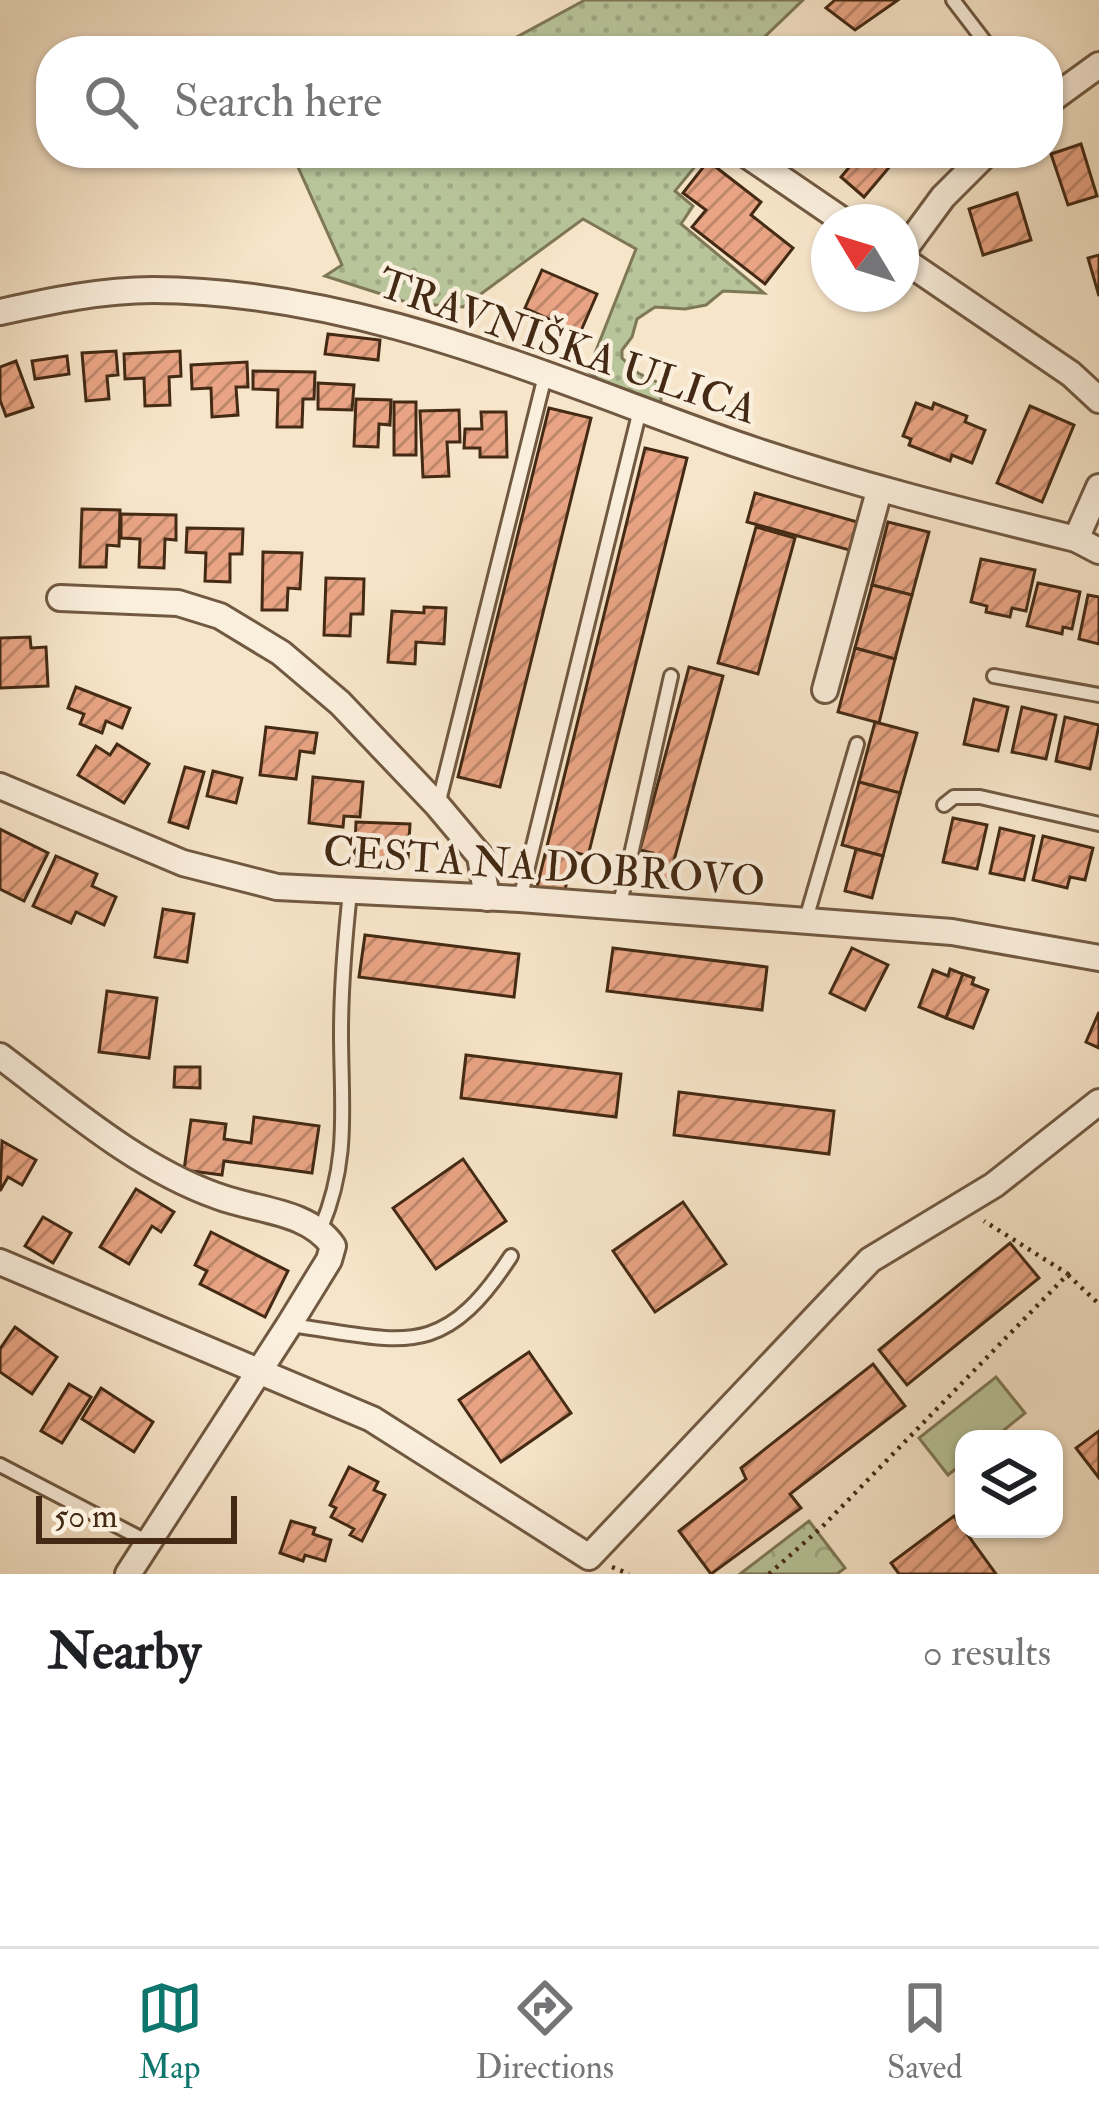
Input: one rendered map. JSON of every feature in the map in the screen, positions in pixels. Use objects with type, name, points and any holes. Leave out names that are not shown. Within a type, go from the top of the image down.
[{"type":"street","points":[[1063,93],[1098,71]]},
{"type":"street","points":[[766,168],[819,204]]},
{"type":"street","points":[[919,231],[972,168]]},
{"type":"street","points":[[919,268],[1071,374],[1099,400]]},
{"type":"street","name":"TRAVNIŠKA ULICA","points":[[0,312],[149,290],[227,293],[399,324],[879,491],[1088,545]]},
{"type":"street","points":[[1088,545],[1099,488]]},
{"type":"street","points":[[825,690],[879,491]]},
{"type":"street","points":[[60,598],[178,603],[220,616],[281,653],[340,703],[438,806],[480,856],[487,898]]},
{"type":"street","name":"CESTA NA DOBROVO","points":[[0,786],[184,863],[277,887],[520,899],[952,932],[1099,958]]},
{"type":"street","points":[[0,1056],[115,1142],[179,1179],[218,1197],[321,1228],[333,1246],[289,1325],[128,1574]]},
{"type":"street","points":[[0,1262],[372,1419],[581,1566],[870,1260],[994,1185],[1099,1102]]},
{"type":"lane","points":[[953,0],[981,36]]},
{"type":"lane","points":[[438,806],[545,376]]},
{"type":"lane","points":[[520,899],[640,410]]},
{"type":"lane","points":[[619,909],[671,676]]},
{"type":"lane","points":[[994,676],[1099,695]]},
{"type":"lane","points":[[806,920],[857,744]]},
{"type":"lane","points":[[944,805],[954,797],[980,797],[1099,824]]},
{"type":"lane","points":[[321,1228],[335,1194],[344,1138],[341,1034],[350,891]]},
{"type":"lane","points":[[289,1325],[403,1340],[444,1331],[494,1283],[512,1256]]},
{"type":"lane","points":[[0,1466],[148,1542]]},
{"type":"path","points":[[961,1205],[1068,1274],[1099,1304]]},
{"type":"path","points":[[769,1574],[822,1528],[1068,1274]]},
{"type":"green space","points":[[585,0],[803,0],[766,36],[519,36]]},
{"type":"green space","points":[[298,168],[694,168],[675,191],[693,206],[681,224],[764,293],[723,291],[706,305],[655,307],[637,319],[622,358],[638,373],[661,384],[661,403],[588,371],[636,249],[583,219],[463,307],[409,303],[325,276],[342,265]]},
{"type":"green space","points":[[996,1377],[1025,1413],[1004,1430],[955,1430],[955,1469],[948,1475],[919,1438]]},
{"type":"green space","points":[[809,1521],[845,1568],[837,1574],[740,1574]]},
{"type":"building","points":[[835,0],[898,0],[855,30],[826,8]]},
{"type":"building","points":[[1081,144],[1097,196],[1068,205],[1056,168],[1063,168],[1063,150]]},
{"type":"building","points":[[703,168],[717,168],[761,202],[751,215],[793,248],[765,284],[692,227],[706,210],[683,193]]},
{"type":"building","points":[[848,168],[889,168],[864,197],[841,177]]},
{"type":"building","points":[[1017,193],[1031,240],[983,255],[969,209]]},
{"type":"building","points":[[1099,255],[1099,296],[1088,258]]},
{"type":"building","points":[[542,270],[597,294],[580,333],[525,308]]},
{"type":"building","points":[[328,334],[380,340],[378,360],[325,354]]},
{"type":"building","points":[[116,351],[118,375],[107,376],[109,399],[86,401],[82,353]]},
{"type":"building","points":[[180,351],[181,376],[169,377],[170,405],[145,406],[144,378],[125,379],[124,354]]},
{"type":"building","points":[[67,356],[69,374],[35,379],[32,361]]},
{"type":"building","points":[[16,361],[33,407],[6,416],[0,400],[0,367]]},
{"type":"building","points":[[247,362],[248,387],[236,387],[238,415],[212,417],[211,388],[192,389],[191,365]]},
{"type":"building","points":[[253,371],[315,372],[314,399],[303,399],[302,427],[277,427],[278,390],[253,389]]},
{"type":"building","points":[[318,383],[354,385],[352,410],[318,409]]},
{"type":"building","points":[[356,399],[391,400],[390,425],[379,424],[378,447],[354,446]]},
{"type":"building","points":[[394,402],[416,402],[416,455],[394,455]]},
{"type":"building","points":[[916,403],[932,409],[934,403],[967,416],[965,422],[985,430],[972,463],[952,455],[950,461],[909,445],[911,439],[903,436]]},
{"type":"building","points":[[1030,406],[1074,425],[1042,502],[997,483]]},
{"type":"building","points":[[549,408],[591,418],[500,787],[458,777]]},
{"type":"building","points":[[459,410],[460,442],[447,442],[449,476],[423,477],[420,411]]},
{"type":"building","points":[[481,412],[506,412],[507,457],[480,457],[480,448],[464,448],[465,429],[482,429]]},
{"type":"building","points":[[645,448],[687,458],[588,856],[574,852],[564,894],[537,887]]},
{"type":"building","points":[[755,493],[861,523],[853,551],[747,522]]},
{"type":"building","points":[[82,509],[120,510],[119,546],[107,545],[106,567],[80,567]]},
{"type":"building","points":[[121,514],[176,515],[176,540],[165,539],[164,568],[139,567],[140,539],[121,538]]},
{"type":"building","points":[[888,522],[929,532],[912,595],[872,585]]},
{"type":"building","points":[[756,527],[795,538],[758,674],[718,663]]},
{"type":"building","points":[[187,528],[243,529],[242,554],[230,554],[230,582],[205,581],[206,553],[186,552]]},
{"type":"building","points":[[263,552],[302,553],[300,589],[288,588],[287,610],[262,610]]},
{"type":"building","points":[[981,559],[1035,570],[1026,611],[1012,608],[1010,617],[986,612],[987,606],[971,602]]},
{"type":"building","points":[[326,578],[364,579],[363,614],[351,614],[350,636],[324,635]]},
{"type":"building","points":[[1038,583],[1080,592],[1072,629],[1063,627],[1062,634],[1027,626]]},
{"type":"building","points":[[872,585],[912,595],[895,659],[855,648]]},
{"type":"building","points":[[1088,595],[1099,597],[1099,644],[1079,639]]},
{"type":"building","points":[[424,607],[446,608],[444,644],[416,642],[415,664],[388,662],[392,611],[424,613]]},
{"type":"building","points":[[30,637],[31,648],[46,647],[48,686],[0,688],[0,638]]},
{"type":"building","points":[[855,648],[895,659],[879,723],[838,712]]},
{"type":"building","points":[[689,667],[723,676],[667,887],[646,882],[653,853],[640,850]]},
{"type":"building","points":[[76,687],[130,708],[122,728],[106,721],[102,733],[80,724],[84,714],[68,708]]},
{"type":"building","points":[[974,699],[1008,707],[998,751],[964,744]]},
{"type":"building","points":[[1022,707],[1056,715],[1046,759],[1012,752]]},
{"type":"building","points":[[1065,717],[1099,725],[1090,769],[1056,761]]},
{"type":"building","points":[[875,722],[917,733],[900,793],[859,782]]},
{"type":"building","points":[[266,727],[317,733],[314,753],[300,751],[296,779],[260,775]]},
{"type":"building","points":[[117,744],[149,764],[124,803],[78,775],[96,746],[110,755]]},
{"type":"building","points":[[185,767],[204,772],[188,828],[169,822]]},
{"type":"building","points":[[213,771],[242,778],[236,803],[207,796]]},
{"type":"building","points":[[313,777],[363,782],[360,817],[344,816],[343,827],[309,823]]},
{"type":"building","points":[[859,782],[900,793],[883,856],[842,845]]},
{"type":"building","points":[[953,818],[987,825],[977,869],[943,862]]},
{"type":"building","points":[[356,822],[410,824],[408,858],[390,858],[389,870],[354,869]]},
{"type":"building","points":[[1000,828],[1034,836],[1024,880],[990,873]]},
{"type":"building","points":[[0,829],[48,853],[24,901],[0,889]]},
{"type":"building","points":[[1043,836],[1093,848],[1085,880],[1070,877],[1067,888],[1033,880]]},
{"type":"building","points":[[856,849],[883,856],[872,898],[845,891]]},
{"type":"building","points":[[56,856],[97,874],[92,886],[116,897],[104,925],[76,912],[71,923],[33,906]]},
{"type":"building","points":[[163,909],[194,914],[187,962],[155,957]]},
{"type":"building","points":[[365,935],[519,954],[514,997],[359,977]]},
{"type":"building","points":[[613,948],[767,967],[762,1010],[607,991]]},
{"type":"building","points":[[852,948],[888,965],[865,1010],[830,993]]},
{"type":"building","points":[[950,969],[963,974],[946,1018],[919,1007],[933,970],[948,976]]},
{"type":"building","points":[[963,974],[988,990],[973,1028],[946,1018]]},
{"type":"building","points":[[107,991],[157,998],[149,1058],[99,1052]]},
{"type":"building","points":[[1099,1012],[1099,1048],[1086,1042]]},
{"type":"building","points":[[466,1055],[621,1074],[616,1117],[461,1098]]},
{"type":"building","points":[[175,1067],[200,1067],[200,1088],[174,1087]]},
{"type":"building","points":[[679,1092],[834,1111],[829,1154],[674,1135]]},
{"type":"building","points":[[254,1117],[319,1126],[312,1173],[224,1161],[222,1175],[184,1170],[191,1120],[226,1124],[224,1139],[251,1143]]},
{"type":"building","points":[[2,1141],[36,1160],[22,1185],[8,1177],[0,1191]]},
{"type":"building","points":[[463,1159],[506,1221],[436,1269],[393,1208]]},
{"type":"building","points":[[136,1189],[174,1212],[161,1232],[152,1226],[129,1264],[100,1247]]},
{"type":"building","points":[[683,1202],[726,1264],[655,1312],[613,1251]]},
{"type":"building","points":[[43,1217],[71,1233],[53,1263],[25,1246]]},
{"type":"building","points":[[211,1232],[288,1271],[265,1317],[200,1284],[207,1271],[195,1265]]},
{"type":"building","points":[[1010,1243],[1039,1278],[907,1385],[879,1350]]},
{"type":"building","points":[[15,1327],[57,1357],[32,1394],[0,1372],[0,1349]]},
{"type":"building","points":[[529,1352],[571,1413],[501,1462],[459,1400]]},
{"type":"building","points":[[873,1364],[905,1406],[790,1494],[801,1508],[711,1574],[679,1531],[746,1479],[741,1468]]},
{"type":"building","points":[[69,1384],[91,1397],[62,1443],[41,1431]]},
{"type":"building","points":[[101,1388],[153,1422],[134,1452],[82,1419]]},
{"type":"building","points":[[1099,1431],[1099,1478],[1076,1448]]},
{"type":"building","points":[[349,1467],[378,1482],[374,1490],[385,1495],[362,1541],[350,1535],[354,1529],[331,1517],[336,1508],[330,1505]]},
{"type":"building","points":[[954,1516],[955,1538],[970,1538],[996,1574],[899,1574],[891,1563]]},
{"type":"building","points":[[291,1521],[315,1528],[313,1534],[331,1540],[325,1561],[305,1555],[303,1561],[280,1553]]}]
